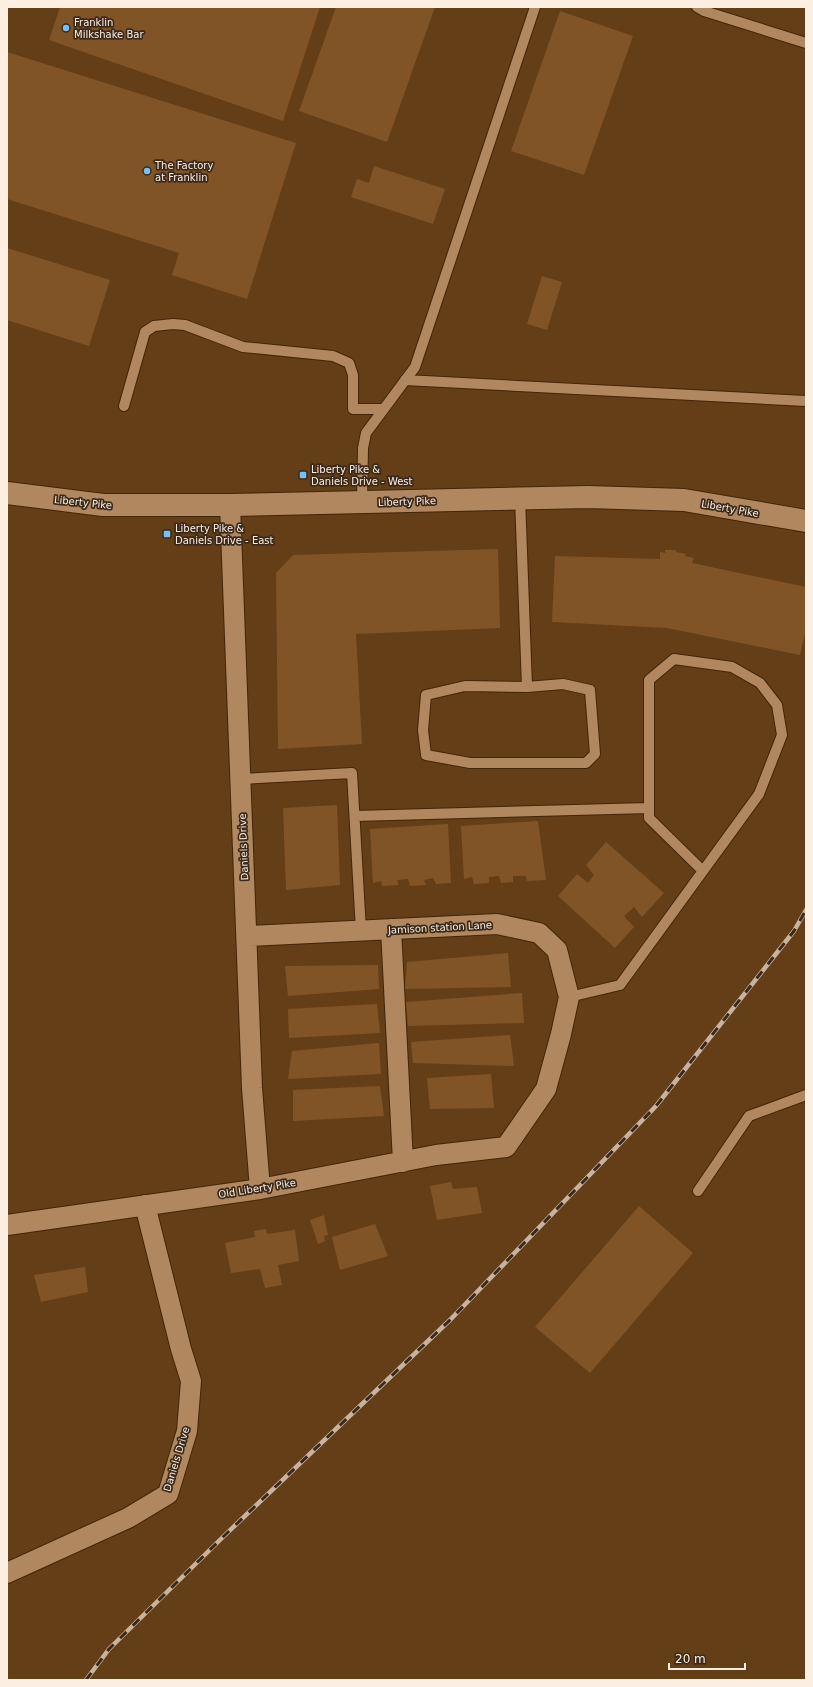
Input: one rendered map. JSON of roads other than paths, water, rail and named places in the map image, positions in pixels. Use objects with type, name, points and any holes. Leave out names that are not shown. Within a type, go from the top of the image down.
[{"type":"street","name":"Liberty Pike","points":[[7,493],[102,505],[230,505],[588,497],[684,500],[806,521]]},
{"type":"street","name":"Daniels Drive","points":[[230,505],[252,1088],[260,1189]]},
{"type":"street","name":"Jamison station Lane","points":[[247,936],[497,924],[540,934],[557,950],[569,997],[561,1034],[546,1089],[506,1147]]},
{"type":"street","points":[[391,929],[403,1162]]},
{"type":"street","name":"Old Liberty Pike","points":[[7,1225],[260,1189],[436,1155],[506,1147]]},
{"type":"street","name":"Daniels Drive","points":[[7,1573],[128,1518],[168,1494],[187,1431],[191,1381],[181,1349],[146,1205]]},
{"type":"lane","points":[[362,502],[362,448],[366,432],[415,367],[535,7]]},
{"type":"lane","points":[[698,7],[704,11],[806,43]]},
{"type":"lane","points":[[124,406],[145,332],[154,326],[173,324],[185,325],[243,347],[333,356],[349,363],[353,375],[353,409],[384,409]]},
{"type":"lane","points":[[405,380],[806,400]]},
{"type":"lane","points":[[520,498],[528,687]]},
{"type":"lane","points":[[569,997],[620,985],[703,871],[759,794],[782,735],[776,705],[760,683],[732,666],[674,659],[649,680],[649,818],[703,871]]},
{"type":"lane","points":[[563,684],[590,690],[595,754],[586,763],[470,763],[426,755],[423,730],[426,695],[465,686],[528,687],[563,684]]},
{"type":"lane","points":[[240,779],[352,773],[361,931]]},
{"type":"lane","points":[[355,816],[649,808]]},
{"type":"lane","points":[[698,1191],[749,1116],[806,1095]]},
{"type":"railway","points":[[86,1680],[109,1649],[225,1535],[451,1319],[656,1106],[794,931],[806,910]]},
{"type":"place","name":"Franklin Milkshake Bar","points":[[66,28]]},
{"type":"place","name":"The Factory at Franklin","points":[[147,171]]},
{"type":"place","name":"Liberty Pike & Daniels Drive - West","points":[[303,475]]},
{"type":"place","name":"Liberty Pike & Daniels Drive - East","points":[[167,534]]}]
